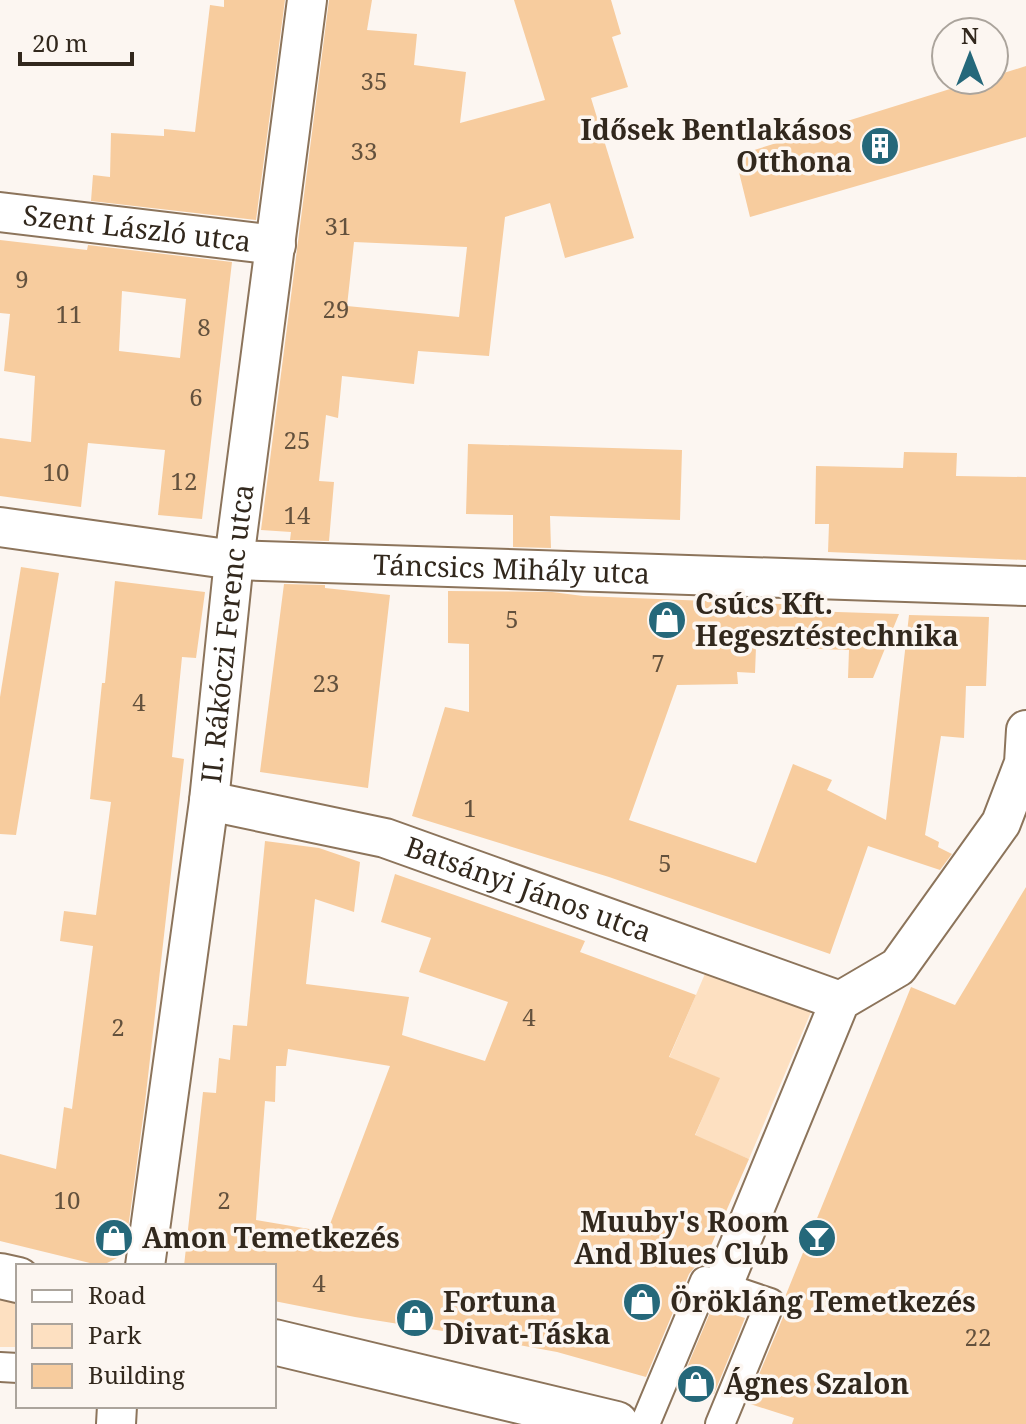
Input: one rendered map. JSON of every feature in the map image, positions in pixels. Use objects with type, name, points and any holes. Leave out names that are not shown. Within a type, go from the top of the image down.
[{"type":"main road","points":[[276,1342],[616,1424]]},
{"type":"street","name":"II. Rákóczi Ferenc utca","points":[[145,1264],[209,801],[234,560],[307,0]]},
{"type":"street","name":"Szent László utca","points":[[0,212],[276,245]]},
{"type":"street","name":"Táncsics Mihály utca","points":[[0,527],[234,560],[1026,586]]},
{"type":"street","points":[[723,1285],[840,1001],[898,967],[1001,823],[1025,752]]},
{"type":"street","name":"Batsányi János utca","points":[[209,801],[385,838],[840,1001]]},
{"type":"street","points":[[645,1424],[705,1281],[770,1303],[720,1424]]},
{"type":"green space","points":[[713,955],[819,993],[749,1159],[695,1136],[719,1078],[669,1058]]},
{"type":"green space","points":[[0,1296],[16,1300],[16,1347],[0,1347]]},
{"type":"building","points":[[224,0],[285,0],[256,220],[91,201],[93,175],[110,177],[111,133],[164,136],[164,129],[195,132],[210,5],[224,7]]},
{"type":"building","points":[[329,0],[372,0],[367,30],[417,34],[414,65],[466,72],[460,123],[545,100],[514,0],[611,0],[621,34],[612,37],[628,87],[591,98],[634,238],[565,258],[550,203],[505,217],[489,356],[418,351],[414,384],[342,376],[338,418],[326,415],[319,481],[334,482],[329,541],[290,540],[291,532],[261,530]],"holes":[[[354,242],[467,247],[459,317],[347,306]]]},
{"type":"building","name":"Idősek Bentlakásos Otthona","points":[[1026,66],[1026,137],[750,217],[735,156],[930,95],[1010,96],[1010,71]]},
{"type":"building","points":[[0,240],[87,250],[88,245],[232,262],[202,519],[158,515],[165,450],[88,443],[81,507],[0,496],[0,438],[31,442],[35,376],[4,371],[10,314],[0,313]],"holes":[[[122,291],[186,299],[180,358],[119,351]]]},
{"type":"building","points":[[468,444],[682,450],[680,520],[550,516],[551,548],[513,547],[513,515],[466,514]]},
{"type":"building","points":[[904,452],[957,453],[956,476],[1026,477],[1026,560],[828,552],[829,524],[815,524],[816,466],[903,468]]},
{"type":"building","points":[[21,567],[59,573],[16,835],[0,834],[0,697]]},
{"type":"building","points":[[115,581],[205,592],[196,658],[182,657],[172,757],[184,759],[125,1251],[107,1263],[94,1264],[0,1241],[0,1154],[56,1169],[64,1107],[72,1109],[93,946],[60,941],[64,911],[96,915],[111,802],[90,799]]},
{"type":"building","points":[[284,584],[325,585],[325,588],[390,595],[368,788],[260,772]]},
{"type":"building","points":[[448,591],[552,592],[583,596],[807,605],[807,611],[899,614],[873,678],[848,678],[849,650],[756,647],[755,673],[737,672],[738,684],[677,685],[629,820],[756,863],[793,764],[832,780],[827,790],[886,820],[909,615],[989,617],[986,686],[966,686],[964,738],[941,736],[925,835],[952,854],[940,870],[868,846],[830,954],[609,877],[412,816],[445,707],[469,712],[469,644],[448,643]]},
{"type":"building","points":[[265,841],[319,848],[360,862],[354,912],[315,899],[306,984],[409,997],[402,1035],[485,1061],[508,1002],[419,972],[431,938],[381,922],[395,874],[585,941],[580,952],[696,995],[669,1057],[720,1078],[695,1135],[749,1159],[703,1264],[689,1274],[646,1377],[557,1352],[276,1301],[276,1264],[184,1264],[203,1092],[216,1093],[219,1058],[230,1060],[233,1025],[247,1026]],"holes":[[[288,1049],[390,1066],[327,1232],[256,1220],[265,1101],[275,1102],[276,1066],[286,1066]]]},
{"type":"building","points":[[1026,887],[1026,1424],[792,1424],[794,1418],[747,1403],[786,1310],[785,1297],[911,987],[955,1005]]},
{"type":"building","points":[[712,1308],[745,1318],[714,1394],[680,1384]]},
{"type":"place","name":"Idősek Bentlakásos Otthona","points":[[880,146]]},
{"type":"place","name":"Csúcs Kft. Hegesztéstechnika","points":[[667,620]]},
{"type":"place","name":"Amon Temetkezés","points":[[114,1238]]},
{"type":"place","name":"Muuby's Room And Blues Club","points":[[817,1238]]},
{"type":"place","name":"Örökláng Temetkezés","points":[[642,1302]]},
{"type":"place","name":"Fortuna Divat-Táska","points":[[415,1318]]},
{"type":"place","name":"Ágnes Szalon","points":[[696,1384]]}]
